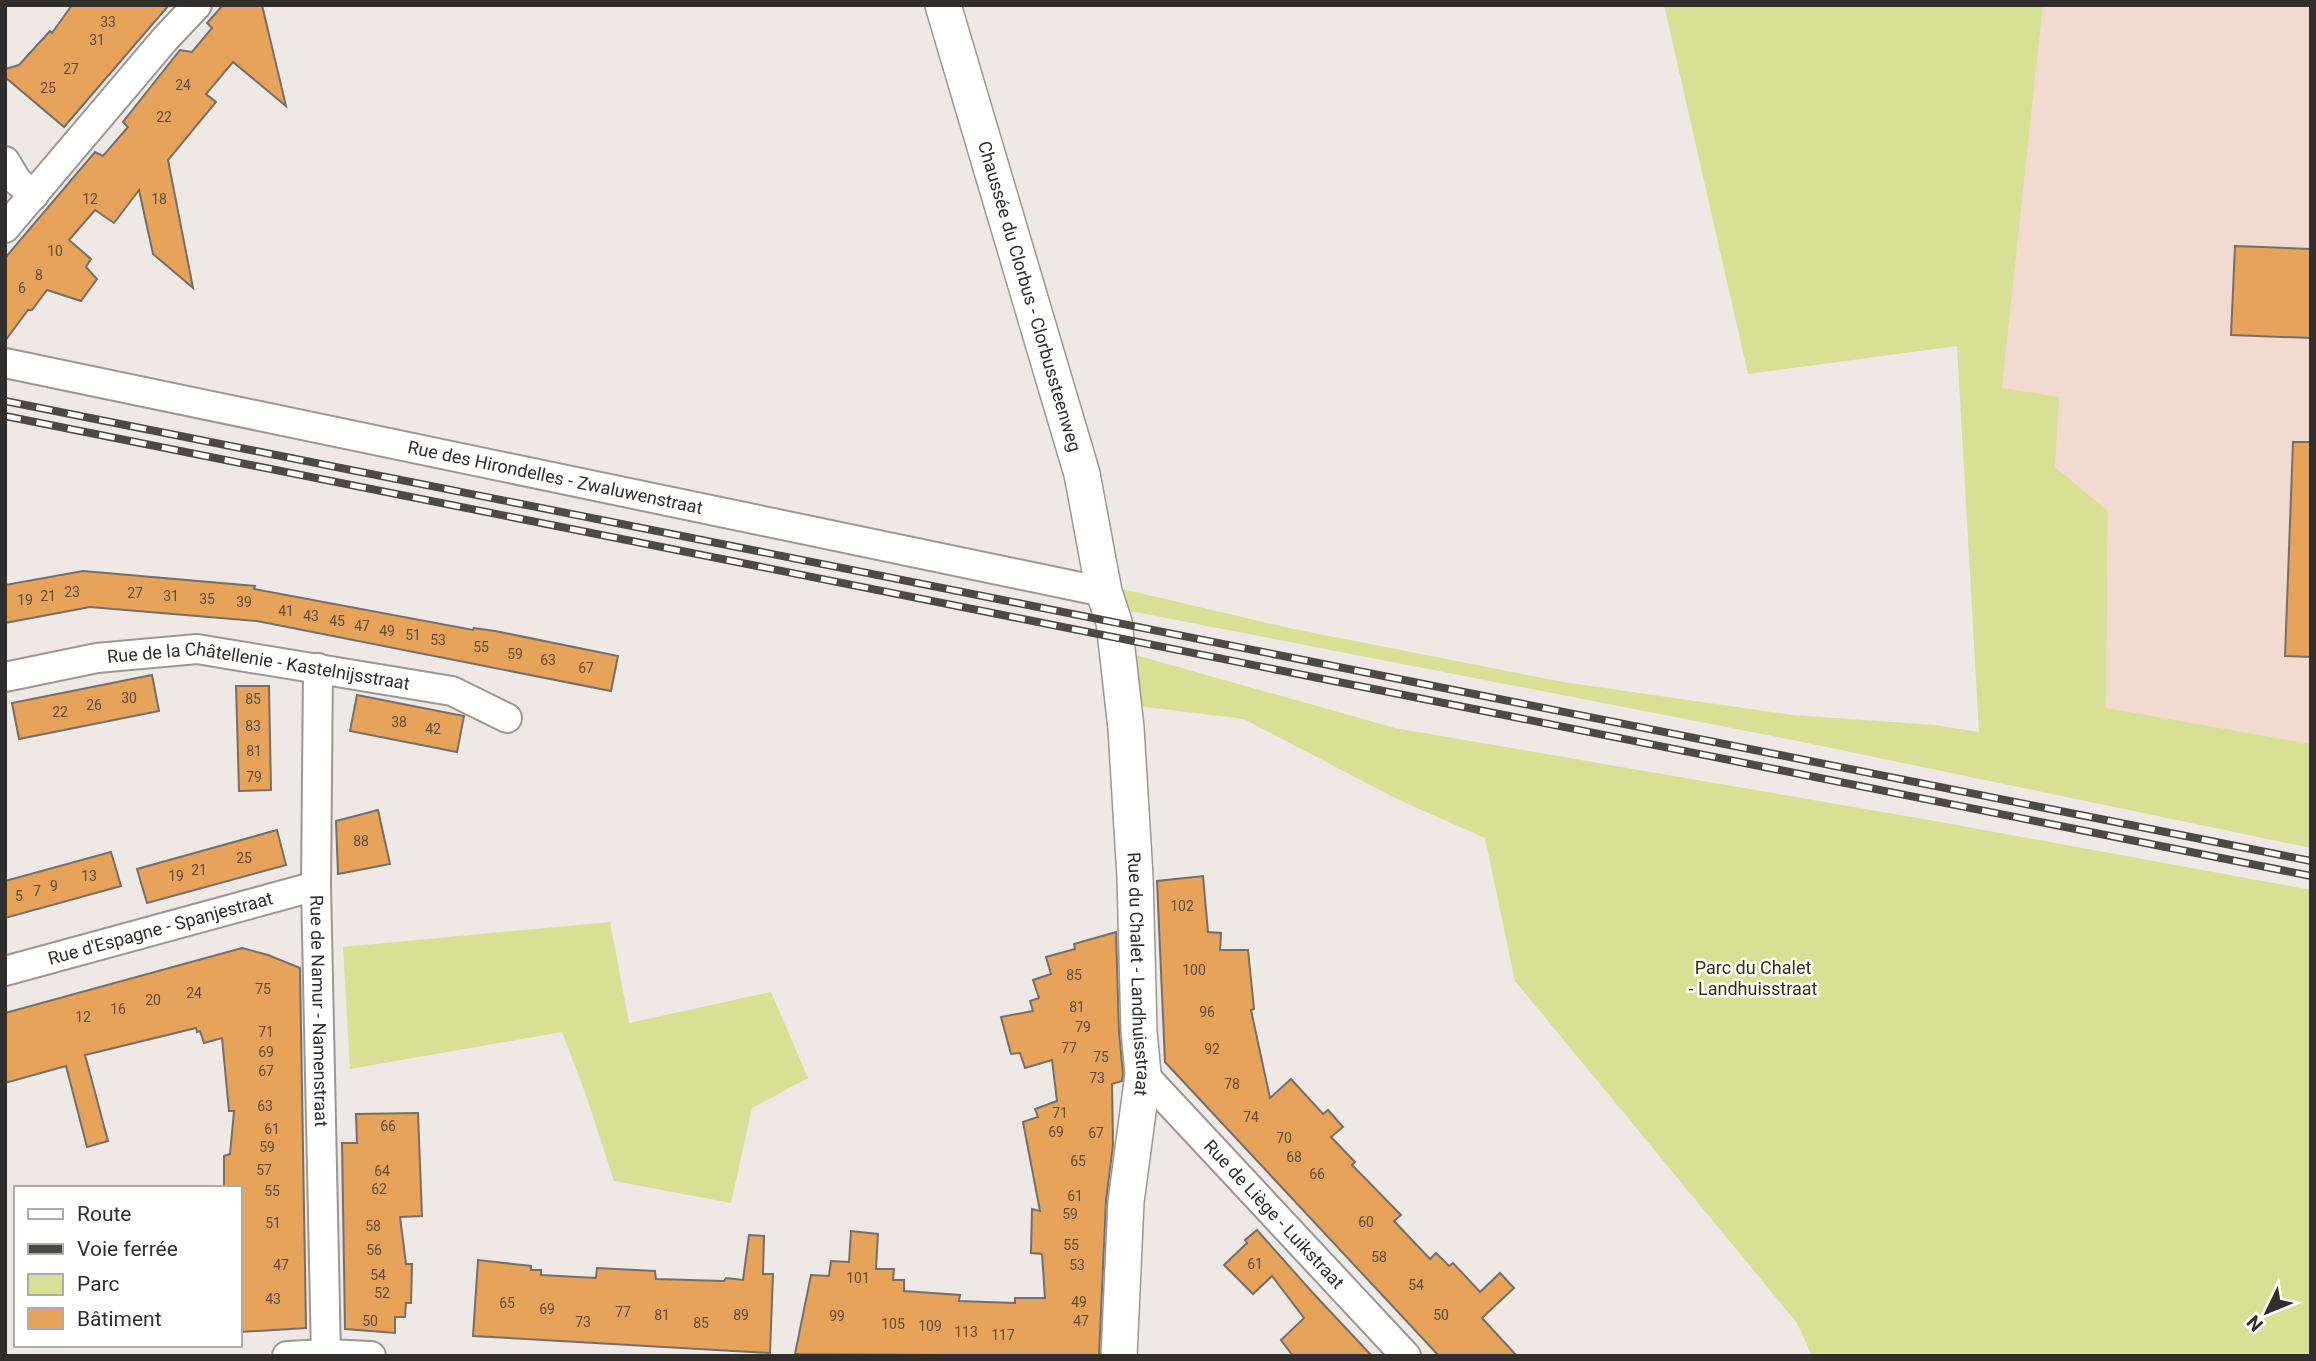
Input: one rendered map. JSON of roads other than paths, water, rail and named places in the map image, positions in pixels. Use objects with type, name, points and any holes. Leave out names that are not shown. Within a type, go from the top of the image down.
[{"type":"street","points":[[5,228],[197,5]]},
{"type":"street","name":"Chaussée du Clorbus - Clorbussteenweg","points":[[943,5],[1082,474],[1104,592]]},
{"type":"street","points":[[5,161],[18,181],[34,195]]},
{"type":"street","name":"Rue des Hirondelles - Zwaluwenstraat","points":[[5,363],[1104,592]]},
{"type":"street","name":"Rue du Chalet - Landhuisstraat","points":[[1104,592],[1114,622],[1126,728],[1143,1074],[1126,1202],[1119,1356]]},
{"type":"street","name":"Rue de la Châtellenie - Kastelnijsstraat","points":[[5,677],[97,659],[197,649],[453,691],[507,718]]},
{"type":"street","name":"Rue de Namur - Namenstraat","points":[[318,668],[316,886],[326,1355]]},
{"type":"street","name":"Rue d'Espagne - Spanjestraat","points":[[5,971],[316,886]]},
{"type":"street","name":"Rue de Liège - Luikstraat","points":[[1143,1074],[1406,1356]]},
{"type":"street","points":[[287,1356],[371,1356]]},
{"type":"railway","points":[[5,401],[2311,861]]},
{"type":"railway","points":[[5,416],[2311,876]]},
{"type":"park label","name":"Parc du Chalet - Landhuisstraat","points":[[1753,978]]}]
